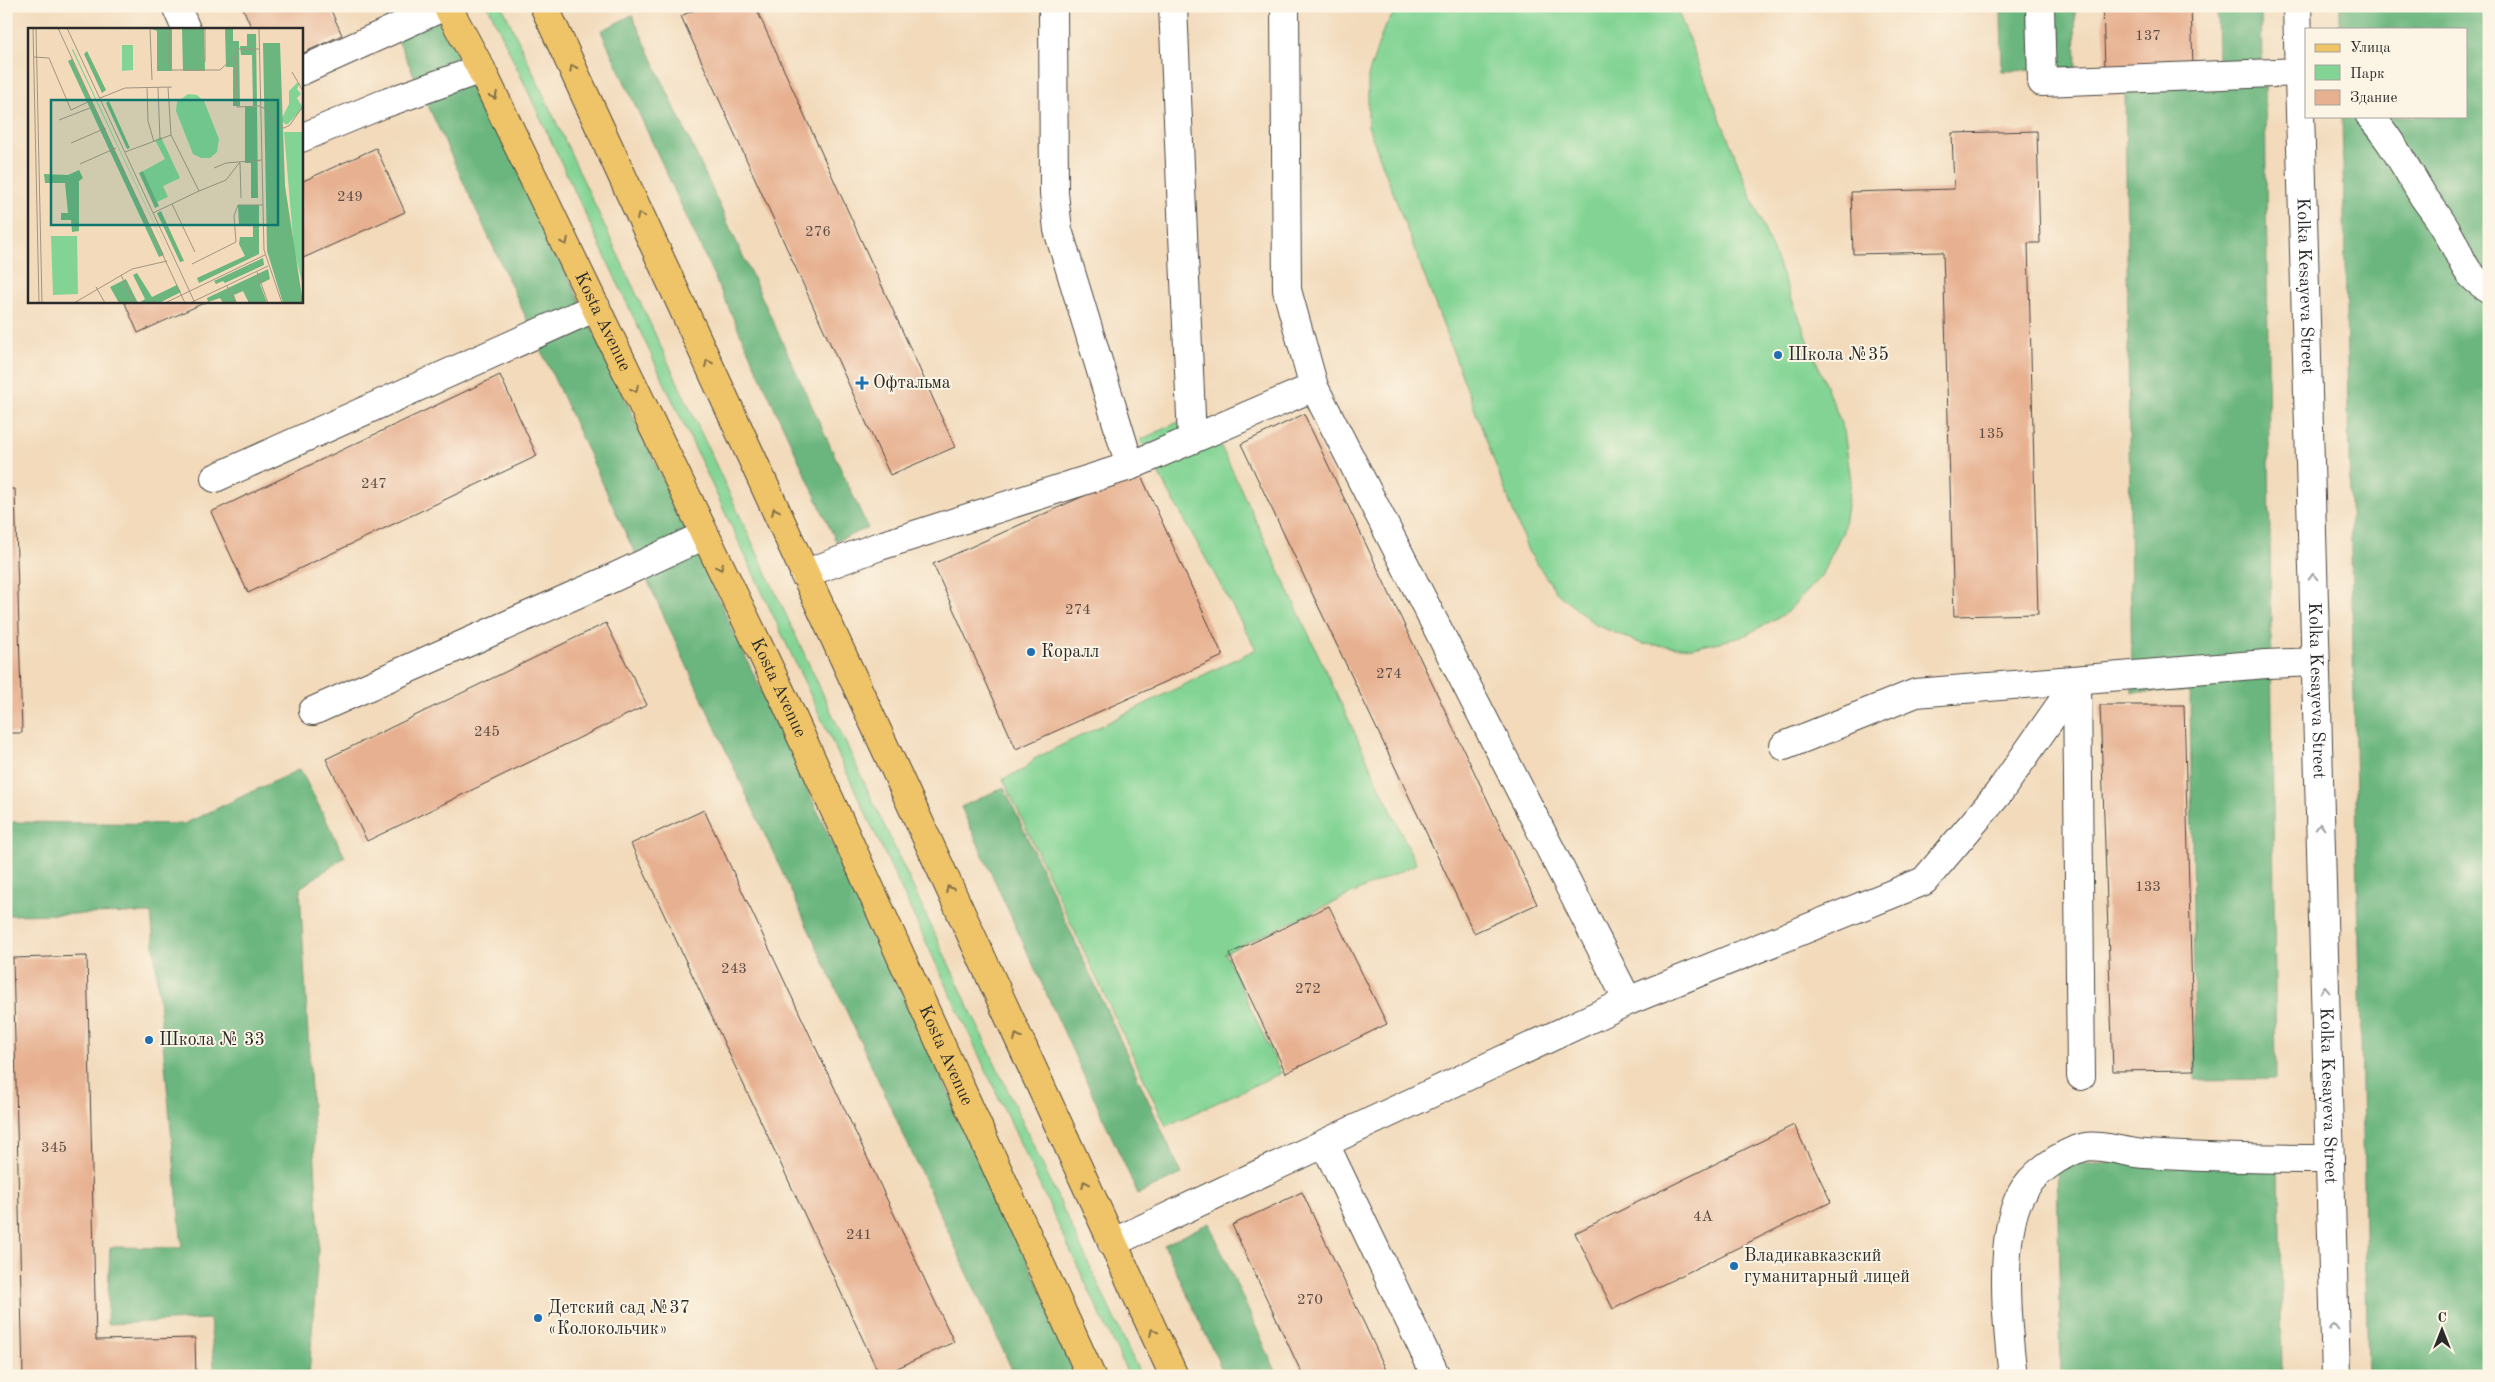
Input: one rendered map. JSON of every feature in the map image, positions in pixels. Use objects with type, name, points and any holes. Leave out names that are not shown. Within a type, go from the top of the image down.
[{"type":"main road","name":"Kosta Avenue","points":[[446,6],[481,69],[786,703],[1090,1376]]},
{"type":"main road","points":[[544,6],[1174,1376]]},
{"type":"street","points":[[176,6],[186,28]]},
{"type":"street","points":[[302,71],[446,6]]},
{"type":"street","points":[[1053,6],[1054,193],[1058,230],[1130,466]]},
{"type":"street","points":[[1174,6],[1192,439]]},
{"type":"street","points":[[1285,6],[1287,290],[1314,387],[1628,1001]]},
{"type":"street","points":[[2040,6],[2042,82],[2302,81]]},
{"type":"street","name":"Kolka Kesayeva Street","points":[[2297,6],[2302,81],[2336,1376]]},
{"type":"street","points":[[302,138],[383,104],[481,69]]},
{"type":"street","points":[[2372,118],[2387,136],[2406,164],[2450,236],[2464,268],[2489,290]]},
{"type":"street","points":[[215,478],[596,307]]},
{"type":"street","points":[[804,574],[877,547],[1130,466],[1314,387]]},
{"type":"street","points":[[313,712],[705,535]]},
{"type":"street","points":[[1784,746],[1916,693],[2266,664],[2316,662]]},
{"type":"street","points":[[1112,1243],[1628,1001],[1924,881],[1998,794],[2077,681]]},
{"type":"street","points":[[2077,681],[2081,1076]]},
{"type":"street","points":[[1325,1144],[1436,1376]]},
{"type":"street","points":[[2013,1376],[2006,1284],[2010,1227],[2020,1195],[2047,1163],[2086,1146],[2152,1154],[2269,1159],[2330,1159]]},
{"type":"green space","points":[[382,6],[442,6],[1081,1376],[1015,1376]]},
{"type":"green space","points":[[488,6],[502,6],[1141,1376],[1129,1376]]},
{"type":"green space","points":[[1399,6],[1674,6],[1677,9],[1844,431],[1851,481],[1843,531],[1821,576],[1786,613],[1742,637],[1693,648],[1642,644],[1596,625],[1557,593],[1528,551],[1368,126],[1368,76],[1384,28]]},
{"type":"green space","points":[[2001,6],[2075,6],[2076,69],[2002,71]]},
{"type":"green space","points":[[2217,6],[2261,6],[2262,66],[2218,67]]},
{"type":"green space","points":[[2340,6],[2489,6],[2489,1376],[2368,1376],[2342,118],[2468,118],[2468,28],[2340,28]]},
{"type":"green space","points":[[632,15],[868,528],[836,541],[601,31]]},
{"type":"green space","points":[[2265,83],[2276,1079],[2195,1080],[2190,692],[2132,692],[2125,84]]},
{"type":"green space","points":[[1204,410],[1416,864],[1225,953],[1281,1073],[1166,1126],[1003,779],[1025,769],[1034,759],[1256,649],[1140,440]]},
{"type":"green space","points":[[300,769],[345,857],[300,888],[319,1237],[309,1376],[215,1376],[210,1319],[107,1324],[110,1247],[182,1248],[151,913],[6,915],[6,822],[184,824]]},
{"type":"green space","points":[[1004,787],[1182,1174],[1138,1194],[961,807]]},
{"type":"green space","points":[[2057,1163],[2279,1163],[2282,1376],[2061,1376]]},
{"type":"green space","points":[[1209,1223],[1278,1376],[1225,1376],[1164,1245]]},
{"type":"building","points":[[242,6],[329,6],[342,35],[302,54],[302,28],[252,28]]},
{"type":"building","points":[[703,6],[755,6],[955,447],[890,475],[681,16]]},
{"type":"building","points":[[2103,6],[2191,6],[2193,67],[2105,69]]},
{"type":"building","points":[[2037,131],[2040,243],[2028,243],[2038,614],[1954,616],[1943,252],[1853,254],[1851,192],[1954,189],[1952,133]]},
{"type":"building","points":[[376,148],[405,212],[302,259],[302,182]]},
{"type":"building","points":[[124,302],[206,302],[138,333]]},
{"type":"building","points":[[500,375],[537,456],[248,593],[211,512]]},
{"type":"building","points":[[1304,414],[1537,904],[1474,933],[1241,444]]},
{"type":"building","points":[[1139,471],[1223,656],[1016,749],[933,564]]},
{"type":"building","points":[[6,489],[15,489],[22,733],[6,733]]},
{"type":"building","points":[[606,623],[647,705],[367,841],[326,759]]},
{"type":"building","points":[[2100,705],[2184,705],[2194,1070],[2113,1071]]},
{"type":"building","points":[[704,810],[954,1342],[880,1376],[631,844]]},
{"type":"building","points":[[1329,906],[1387,1024],[1286,1073],[1229,954]]},
{"type":"building","points":[[87,956],[96,1340],[195,1338],[196,1376],[23,1376],[13,958]]},
{"type":"building","points":[[1794,1125],[1831,1202],[1613,1309],[1575,1233]]},
{"type":"building","points":[[1302,1192],[1389,1376],[1303,1376],[1232,1225]]},
{"type":"place","name":"Школа №35","points":[[1778,355]]},
{"type":"place","name":"Офтальма","points":[[862,383]]},
{"type":"place","name":"Коралл","points":[[1031,652]]},
{"type":"place","name":"Школа № 33","points":[[149,1040]]},
{"type":"place","name":"Владикавказский гуманитарный лицей","points":[[1734,1266]]},
{"type":"place","name":"Детский сад №37 «Колокольчик»","points":[[538,1318]]}]
